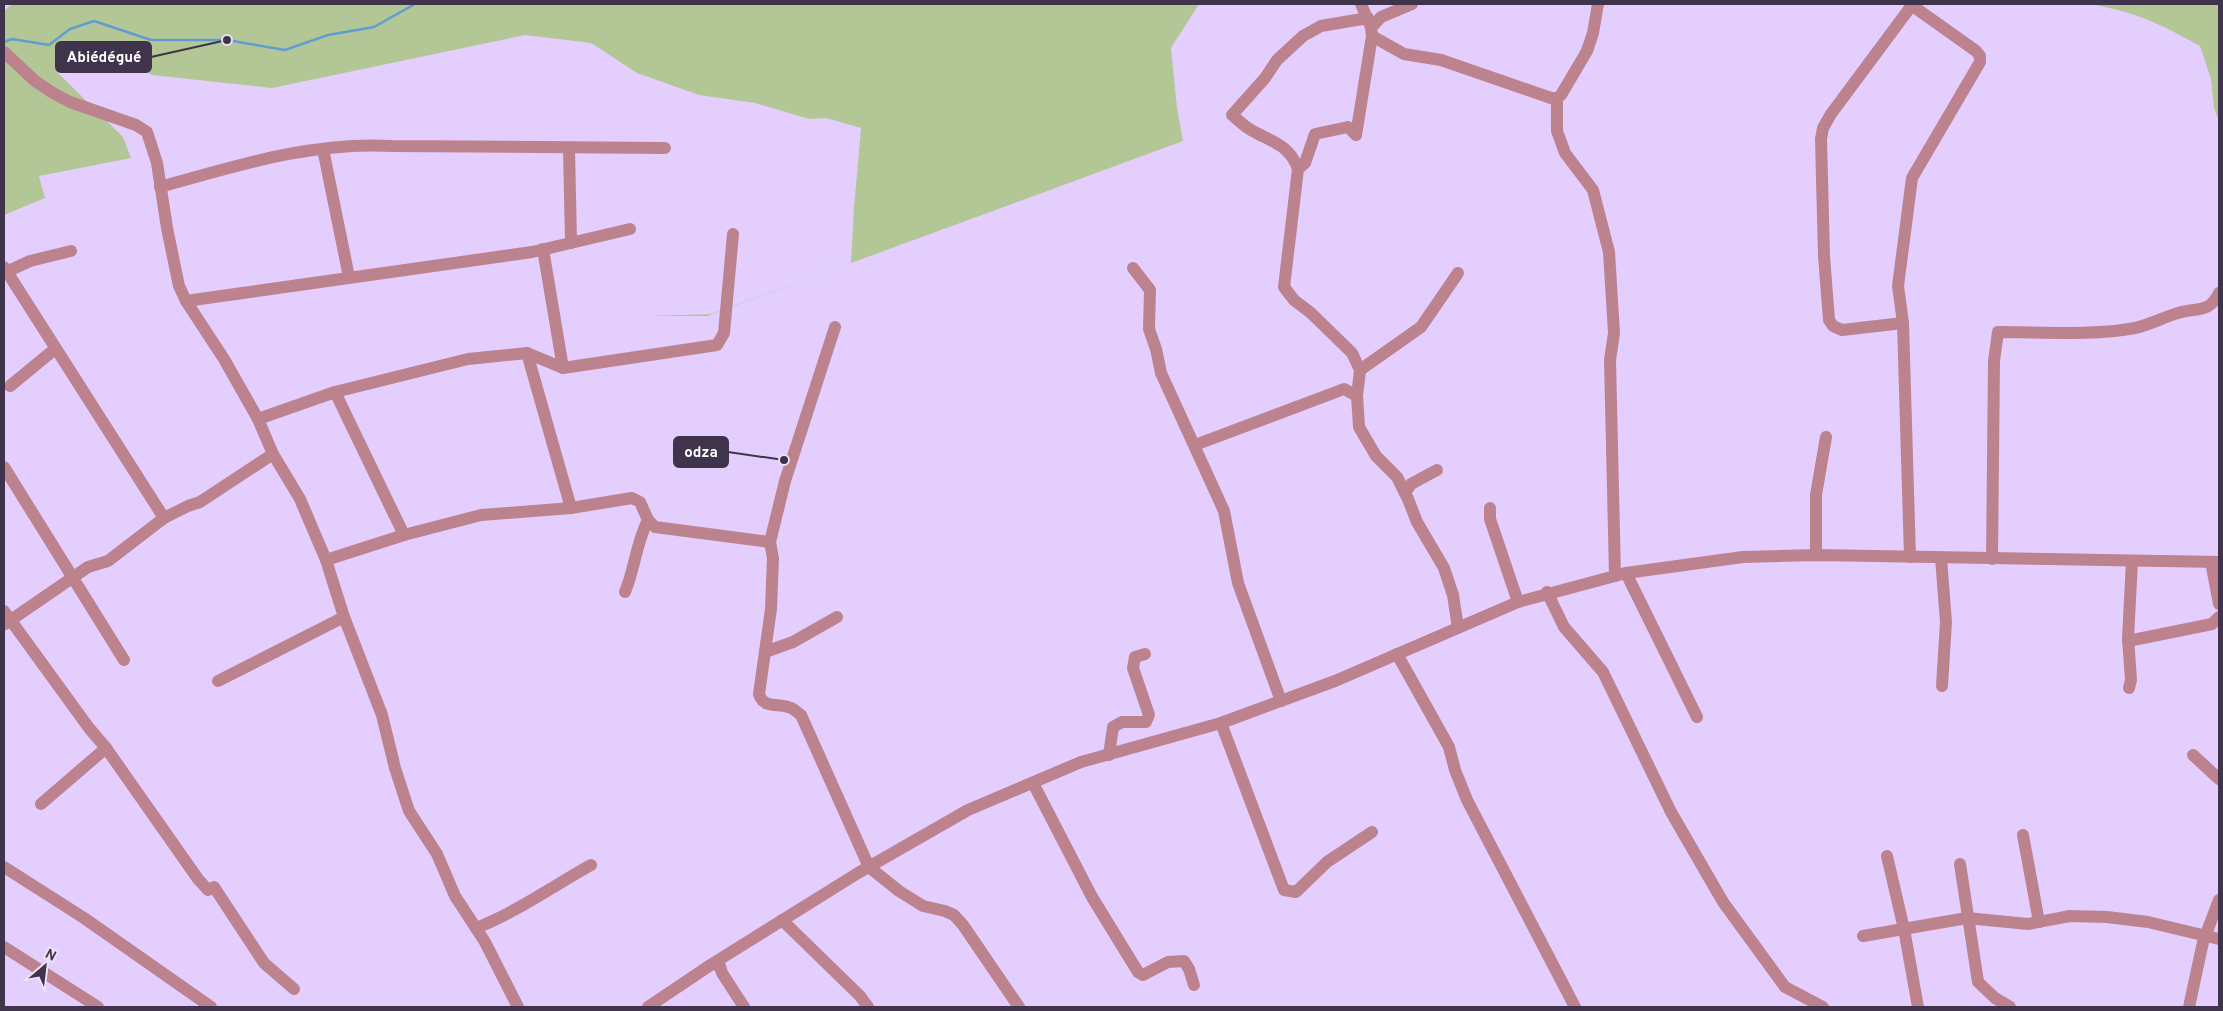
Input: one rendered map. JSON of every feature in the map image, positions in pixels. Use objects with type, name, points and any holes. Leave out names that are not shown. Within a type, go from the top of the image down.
[{"type":"street","points":[[1298,169],[1305,163],[1315,134],[1348,127],[1356,135],[1370,27],[1361,4]]},
{"type":"street","points":[[1370,27],[1381,17],[1412,4]]},
{"type":"street","points":[[1458,628],[1453,596],[1444,568],[1417,522],[1397,477],[1376,456],[1359,427],[1357,396],[1360,370],[1352,353],[1312,313],[1294,300],[1284,287],[1298,169],[1294,156],[1278,144],[1249,129],[1232,115],[1265,78],[1277,60],[1303,36],[1321,26],[1370,27],[1404,54],[1441,60],[1551,98],[1557,98],[1562,95],[1587,51],[1593,32],[1598,4]]},
{"type":"street","points":[[1903,323],[1842,330],[1833,326],[1829,320],[1824,256],[1821,139],[1823,128],[1832,114],[1911,4],[1976,51],[1980,56],[1980,62],[1912,178],[1898,286],[1903,323],[1910,558]]},
{"type":"street","points":[[4,52],[35,81],[53,93],[70,102],[136,125],[147,132],[157,163],[179,286],[186,301],[224,360],[258,419],[274,454],[300,499],[326,560],[344,617],[382,714],[395,768],[409,811],[426,834],[455,896],[499,968],[518,1007]]},
{"type":"street","points":[[1557,98],[1557,132],[1565,153],[1593,190],[1610,252],[1614,333],[1610,360],[1620,574],[1696,717]]},
{"type":"street","points":[[160,187],[277,156],[361,144],[392,146],[665,148]]},
{"type":"street","points":[[569,148],[571,243]]},
{"type":"street","points":[[323,149],[349,277]]},
{"type":"street","points":[[186,301],[543,249],[630,229]]},
{"type":"street","points":[[258,419],[335,392],[468,360],[527,353],[563,368],[717,345],[724,333],[734,234]]},
{"type":"street","points":[[543,249],[563,368]]},
{"type":"street","points":[[71,251],[30,261],[5,270],[164,518]]},
{"type":"street","points":[[1133,268],[1150,290],[1149,329],[1161,373],[1224,510],[1238,583],[1281,701]]},
{"type":"street","points":[[1360,370],[1421,327],[1458,273]]},
{"type":"street","points":[[1992,559],[1994,362],[1998,332],[2111,331],[2136,328],[2180,312],[2206,308],[2215,302],[2219,293]]},
{"type":"street","points":[[835,327],[785,481],[770,542],[773,558],[771,609],[759,694],[761,700],[766,704],[792,708],[801,715],[869,867],[898,891],[923,906],[954,915],[963,925],[1019,1007]]},
{"type":"street","points":[[10,386],[55,349]]},
{"type":"street","points":[[527,353],[571,508]]},
{"type":"street","points":[[1195,445],[1344,389],[1357,396]]},
{"type":"street","points":[[335,392],[404,535]]},
{"type":"street","points":[[1816,555],[1816,495],[1826,437]]},
{"type":"street","points":[[274,454],[200,502],[164,518],[108,561],[88,567],[6,619],[106,748],[198,879],[208,890],[214,888],[264,963],[294,989]]},
{"type":"street","points":[[4,467],[124,660]]},
{"type":"street","points":[[1405,493],[1411,484],[1437,470]]},
{"type":"street","points":[[326,560],[404,535],[481,515],[571,508],[632,498],[640,502],[648,520],[655,527],[770,542]]},
{"type":"street","points":[[1490,508],[1490,518],[1518,602]]},
{"type":"street","points":[[625,592],[632,574],[641,533],[648,520]]},
{"type":"street","points":[[648,1007],[782,920],[968,810],[1081,762],[1221,723],[1335,681],[1518,602],[1547,592],[1620,574],[1743,557],[1816,555],[1910,558],[2132,560],[2215,562],[2219,604]]},
{"type":"street","points":[[1941,558],[1946,622],[1942,686]]},
{"type":"street","points":[[2129,688],[2131,680],[2128,641],[2132,560]]},
{"type":"street","points":[[1547,592],[1564,627],[1603,672],[1671,812],[1723,902],[1785,987],[1823,1007]]},
{"type":"street","points":[[218,681],[344,617]]},
{"type":"street","points":[[765,652],[793,642],[837,617]]},
{"type":"street","points":[[2128,641],[2212,624],[2219,617]]},
{"type":"street","points":[[1109,755],[1113,727],[1122,722],[1146,722],[1149,715],[1133,668],[1135,657],[1145,654]]},
{"type":"street","points":[[1397,654],[1449,746],[1455,770],[1467,800],[1575,1007]]},
{"type":"street","points":[[1221,723],[1284,890],[1296,892],[1327,862],[1372,832]]},
{"type":"street","points":[[41,804],[106,748]]},
{"type":"street","points":[[2193,755],[2219,779]]},
{"type":"street","points":[[1033,783],[1092,897],[1138,972],[1143,975],[1168,962],[1184,961],[1189,969],[1194,985]]},
{"type":"street","points":[[2023,835],[2039,922]]},
{"type":"street","points":[[1887,856],[1904,929],[1918,1007]]},
{"type":"street","points":[[1960,864],[1978,982],[1995,998],[2010,1007]]},
{"type":"street","points":[[476,928],[518,908],[591,866]]},
{"type":"street","points":[[4,867],[84,918],[211,1007]]},
{"type":"street","points":[[2188,1007],[2194,976],[2219,900]]},
{"type":"street","points":[[1863,936],[1967,918],[2028,924],[2070,916],[2107,917],[2148,922],[2219,939]]},
{"type":"street","points":[[782,920],[860,996],[868,1007]]},
{"type":"street","points":[[4,947],[98,1007]]},
{"type":"street","points":[[714,964],[720,966],[722,973],[744,1007]]},
{"type":"green space","points":[[12,4],[1199,4],[1171,48],[1177,108],[1183,141],[707,316],[651,316],[711,314],[851,263],[861,128],[826,118],[809,119],[755,103],[699,95],[637,73],[591,43],[525,35],[272,88],[152,75],[107,50],[56,71],[123,137],[131,158],[39,176],[45,198],[4,215],[4,11]]},
{"type":"green space","points":[[2090,4],[2219,4],[2219,121],[2214,108],[2211,79],[2200,46],[2173,31],[2134,15]]},
{"type":"waterway","points":[[4,42],[12,39],[49,45],[70,29],[94,21],[151,40],[227,40],[285,50],[328,35],[374,27],[415,4]]},
{"type":"place","name":"Abiédégué","points":[[227,40]]},
{"type":"place","name":"odza","points":[[784,460]]}]
